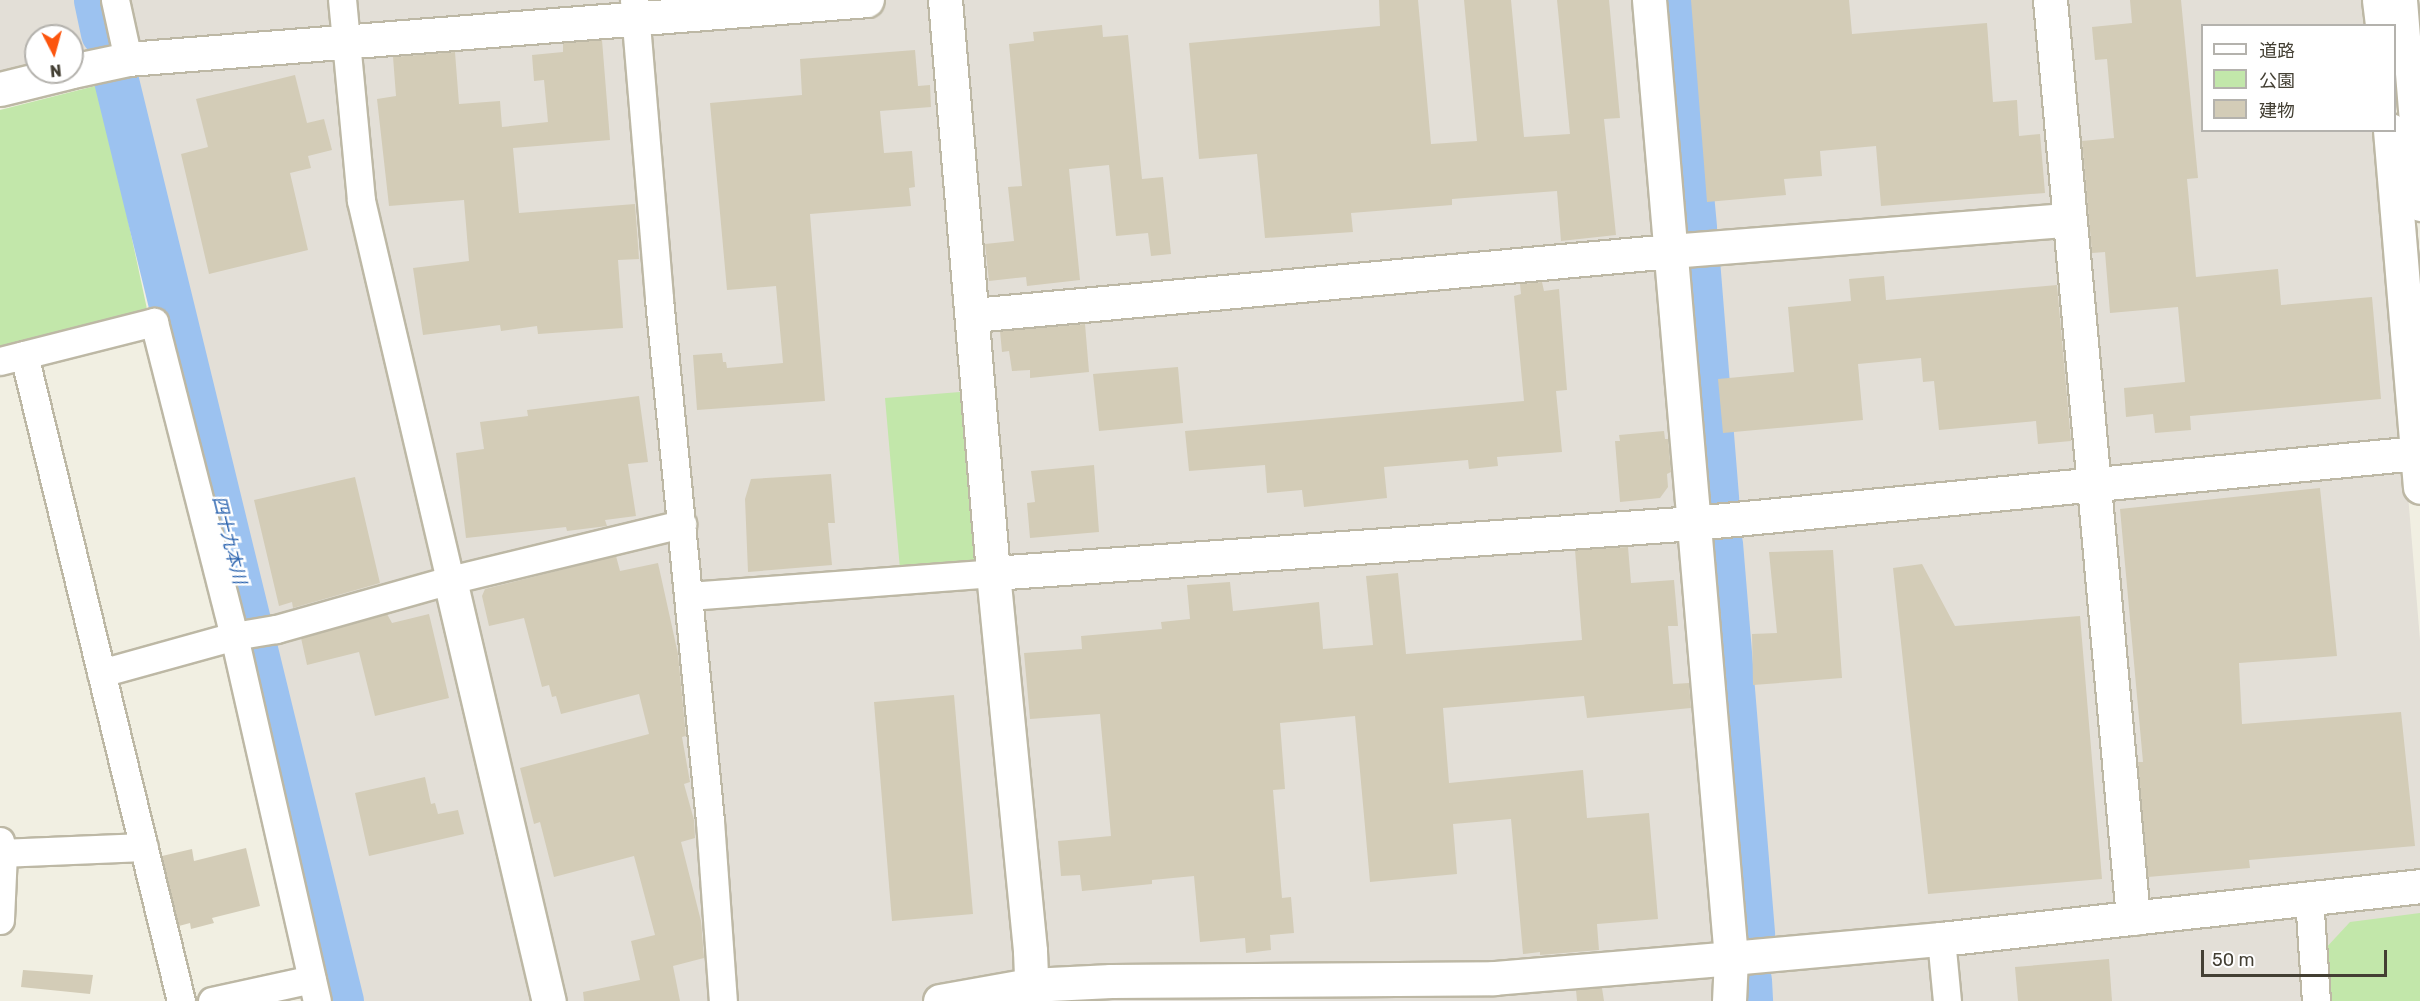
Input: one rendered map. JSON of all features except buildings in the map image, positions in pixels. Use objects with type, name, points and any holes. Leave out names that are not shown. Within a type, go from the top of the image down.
[{"type":"street","points":[[115,0],[128,59]]},
{"type":"street","points":[[342,0],[361,200],[549,1001]]},
{"type":"street","points":[[84,69],[128,59],[346,41],[634,9],[867,0]]},
{"type":"street","points":[[945,0],[993,573],[1029,939],[1031,993]]},
{"type":"street","points":[[1649,0],[1731,958],[1729,1001]]},
{"type":"street","points":[[2050,0],[2092,485],[2133,918]]},
{"type":"street","points":[[634,9],[710,821],[723,1001]]},
{"type":"street","points":[[2398,11],[2420,207]]},
{"type":"street","points":[[0,89],[24,83]]},
{"type":"street","points":[[2390,132],[2420,487]]},
{"type":"street","points":[[973,315],[1671,251],[2069,220]]},
{"type":"street","points":[[181,1001],[102,673],[12,358],[154,322],[234,636],[314,990],[212,1001]]},
{"type":"street","points":[[689,596],[1694,523],[2417,453]]},
{"type":"street","points":[[102,673],[234,636],[276,629],[450,580],[682,524]]},
{"type":"street","points":[[0,920],[1,849],[144,847]]},
{"type":"street","points":[[940,1001],[1031,993],[1112,981],[1494,978],[1941,939],[2420,886]]},
{"type":"street","points":[[2309,898],[2316,1001]]},
{"type":"street","points":[[1941,939],[1947,1001]]},
{"type":"shaded area","points":[[0,0],[2368,0],[2370,24],[2201,24],[2201,132],[2378,132],[2420,640],[2420,1001],[312,1001],[102,54],[84,58],[84,24],[24,24],[24,73],[0,79]]},
{"type":"green space","points":[[99,85],[147,309],[0,346],[0,110]]},
{"type":"green space","points":[[960,392],[975,563],[900,569],[885,398]]},
{"type":"green space","points":[[2420,913],[2420,1001],[2330,1001],[2324,950],[2350,922]]},
{"type":"waterway","name":"四十九本川","points":[[96,0],[103,33]]},
{"type":"waterway","points":[[1673,0],[1694,227]]},
{"type":"waterway","name":"四十九本川","points":[[116,80],[341,1001]]},
{"type":"waterway","points":[[1697,260],[1716,498]]},
{"type":"waterway","points":[[1720,543],[1752,934]]},
{"type":"waterway","points":[[1749,980],[1750,1001]]}]
